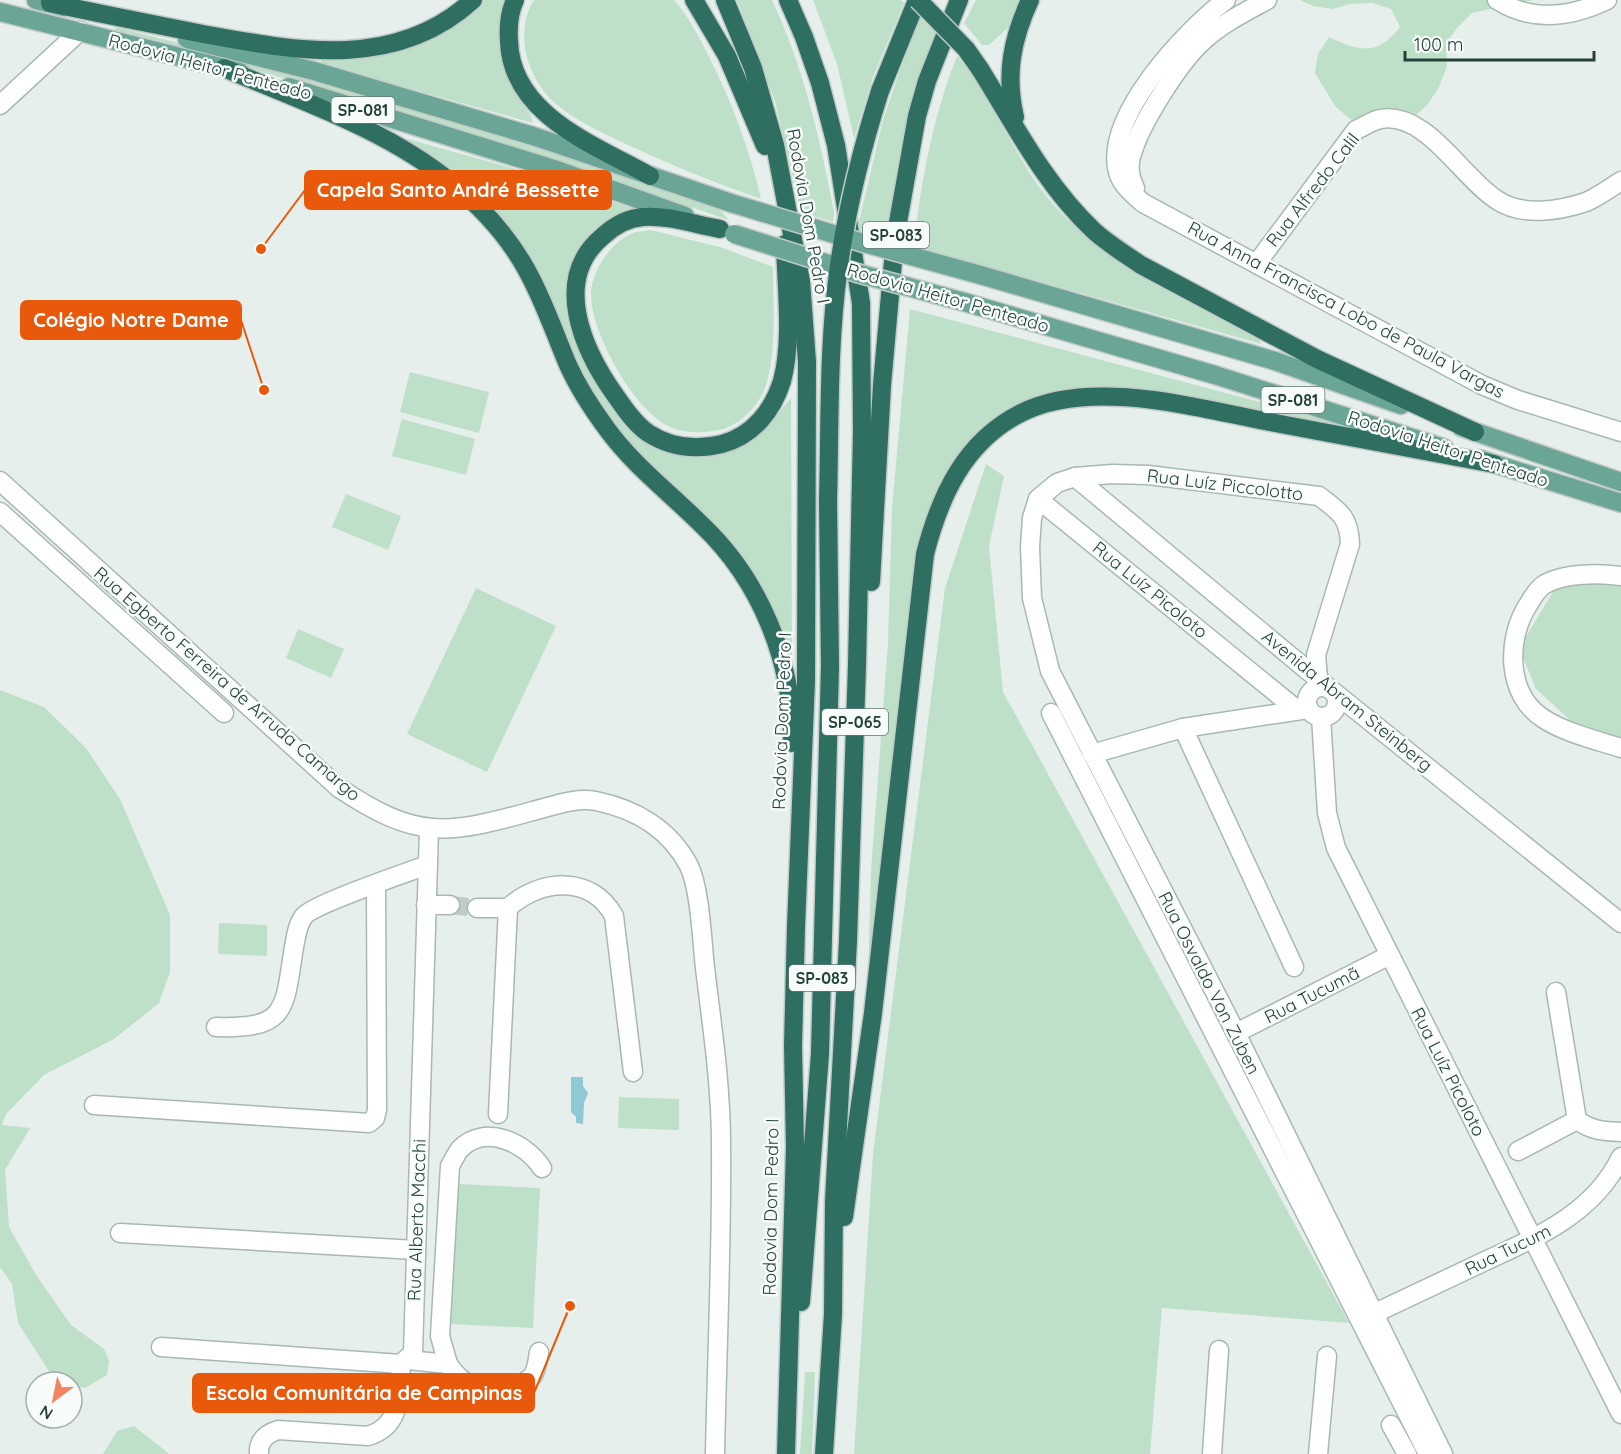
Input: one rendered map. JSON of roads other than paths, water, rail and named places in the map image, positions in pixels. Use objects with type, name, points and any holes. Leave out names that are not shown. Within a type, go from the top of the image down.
[{"type":"highway","points":[[43,2],[281,48],[345,52],[398,43],[420,35],[442,23],[473,0]]},
{"type":"highway","points":[[515,0],[508,23],[509,49],[525,92],[559,124],[650,176]]},
{"type":"highway","points":[[694,0],[728,56],[783,195],[786,353],[782,381],[764,417],[749,431],[733,441],[687,447],[667,442],[646,432],[606,382],[585,340],[578,319],[574,297],[577,276],[586,254],[597,240],[612,227],[628,220],[644,217],[661,218],[727,231]]},
{"type":"highway","name":"Rodovia Dom Pedro I","points":[[725,0],[743,42],[765,105],[775,145],[804,309],[808,433],[806,680],[793,1046],[795,1147],[787,1454]]},
{"type":"highway","name":"Rodovia Dom Pedro I","points":[[788,0],[817,74],[836,145],[861,303],[862,432],[858,642],[848,940],[834,1201],[833,1314],[824,1454]]},
{"type":"highway","points":[[918,0],[966,49],[1052,184],[1095,232],[1141,265],[1317,359],[1475,432]]},
{"type":"highway","name":"SP-083","points":[[787,1454],[820,1054],[830,666],[828,501],[838,274],[862,146],[880,91],[918,0]]},
{"type":"highway","name":"SP-083","points":[[848,940],[867,671],[876,479],[895,239],[909,149],[927,81],[959,0]]},
{"type":"highway","points":[[1023,138],[1011,97],[1010,62],[1019,23],[1030,0]]},
{"type":"highway","points":[[224,68],[358,126],[411,153],[475,204],[510,243],[525,266],[569,368],[607,428],[642,469],[705,527],[749,583],[764,610],[777,644],[787,686],[792,726],[787,949],[793,1046]]},
{"type":"highway","points":[[833,1314],[851,1164],[873,1013],[923,565],[934,519],[946,490],[961,465],[980,442],[1021,413],[1044,403],[1103,397],[1201,409],[1494,464]]},
{"type":"main road","name":"Rodovia Heitor Penteado","points":[[43,2],[314,71],[533,136],[650,176],[860,242],[1275,361],[1621,482]]},
{"type":"main road","name":"Rodovia Heitor Penteado","points":[[0,12],[224,68],[554,169],[727,231],[857,273],[1215,375],[1621,503]]},
{"type":"street","name":"Rua Anna Francisca Lobo de Paula Vargas","points":[[1226,0],[1168,53],[1148,81],[1117,141],[1119,176],[1127,188],[1143,203],[1482,385],[1518,400],[1621,432]]},
{"type":"street","points":[[1143,203],[1130,178],[1131,158],[1140,136],[1188,57],[1204,40],[1233,18],[1267,0]]},
{"type":"street","points":[[1497,0],[1510,8],[1544,16],[1581,12],[1607,0]]},
{"type":"street","points":[[0,105],[80,32]]},
{"type":"street","name":"Rua Alfredo Calil","points":[[1257,263],[1356,130],[1381,119],[1404,120],[1424,130],[1498,201],[1522,209],[1554,211],[1588,201],[1621,181]]},
{"type":"street","name":"Rua Luíz Piccolotto","points":[[1075,477],[1112,474],[1148,475],[1319,496],[1339,511],[1349,525],[1350,544],[1316,654],[1324,683],[1337,703],[1329,715],[1309,712]]},
{"type":"street","points":[[1038,499],[1057,483],[1075,477]]},
{"type":"street","name":"Avenida Abram Steinberg","points":[[1075,477],[1324,683],[1621,923]]},
{"type":"street","name":"Rua Egberto Ferreira de Arruda Camargo","points":[[0,481],[339,788],[371,810],[403,823],[429,830],[462,828],[568,801],[592,800],[624,807],[651,822],[674,843],[690,867],[698,909],[717,1068],[721,1143],[715,1454]]},
{"type":"street","name":"Rua Luíz Picoloto","points":[[1038,499],[1309,712],[1326,813],[1336,848],[1388,956],[1621,1414]]},
{"type":"street","name":"Rua Osvaldo Von Zuben","points":[[1038,499],[1032,518],[1030,547],[1032,598],[1050,671],[1236,1034],[1443,1454]]},
{"type":"street","points":[[0,512],[224,713]]},
{"type":"street","points":[[1621,576],[1608,574],[1559,578],[1543,585],[1519,618],[1512,644],[1514,671],[1524,697],[1544,718],[1621,748]]},
{"type":"street","points":[[1092,754],[1183,728],[1309,712]]},
{"type":"street","name":"Rua Osvaldo Von Zuben","points":[[1051,713],[1428,1454]]},
{"type":"street","points":[[1183,728],[1294,967]]},
{"type":"street","name":"Rua Alberto Macchi","points":[[259,1454],[262,1439],[268,1433],[278,1430],[368,1436],[382,1432],[391,1422],[398,1401],[404,1362],[413,1353],[429,830]]},
{"type":"street","points":[[216,1027],[250,1028],[259,1026],[276,1015],[285,998],[297,932],[303,917],[316,908],[427,865]]},
{"type":"street","points":[[477,908],[508,908],[520,897],[536,888],[556,884],[575,886],[606,902],[614,916],[633,1072]]},
{"type":"street","points":[[94,1106],[369,1123],[375,1118],[377,1110],[376,885]]},
{"type":"street","points":[[426,905],[450,905]]},
{"type":"street","points":[[498,1114],[508,908]]},
{"type":"street","name":"Rua Tucumã","points":[[1236,1034],[1388,956]]},
{"type":"street","points":[[1556,992],[1577,1120],[1599,1131],[1621,1132]]},
{"type":"street","points":[[1518,1151],[1577,1120]]},
{"type":"street","points":[[540,1352],[533,1375],[518,1386],[499,1392],[479,1390],[466,1385],[448,1364],[440,1336],[450,1166],[460,1149],[484,1138],[503,1138],[533,1154],[542,1168]]},
{"type":"street","name":"Rua Tucum","points":[[1372,1314],[1554,1229],[1587,1204],[1613,1174],[1621,1157]]},
{"type":"street","points":[[120,1233],[416,1250]]},
{"type":"street","points":[[161,1347],[448,1364]]},
{"type":"street","points":[[1212,1454],[1219,1350]]},
{"type":"street","points":[[1318,1454],[1327,1356]]},
{"type":"street","points":[[1391,1425],[1407,1454]]},
{"type":"water","points":[[571,1077],[583,1077],[583,1086],[588,1093],[584,1103],[583,1124],[576,1123],[576,1117],[571,1112]]},
{"type":"tunnel","points":[[450,905],[477,908]]},
{"type":"place","name":"Capela Santo André Bessette","points":[[261,249]]},
{"type":"place","name":"Colégio Notre Dame","points":[[264,390]]},
{"type":"place","name":"Escola Comunitária de Campinas","points":[[570,1306]]}]
